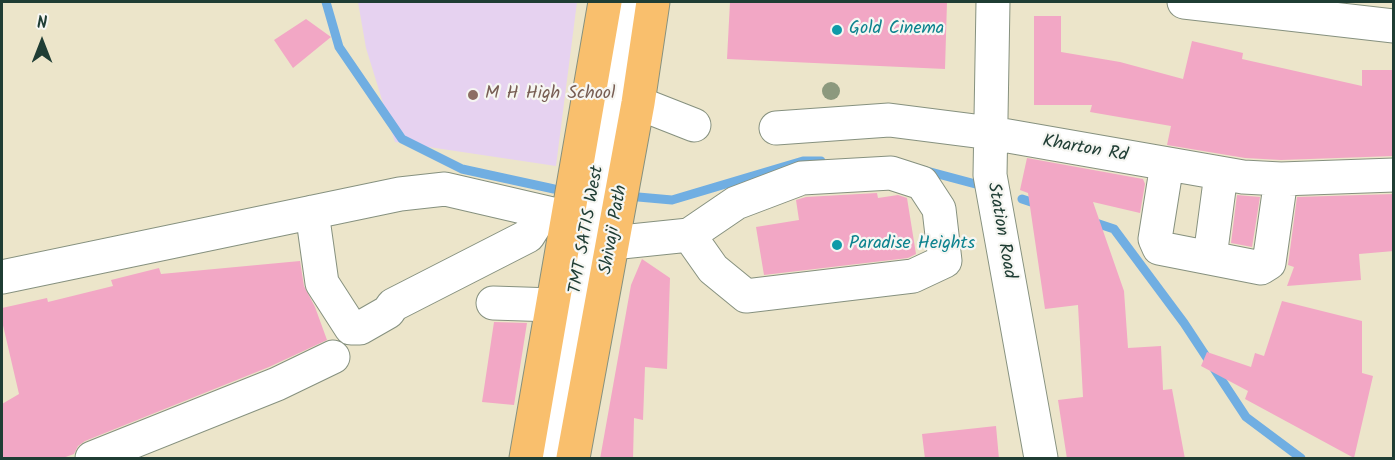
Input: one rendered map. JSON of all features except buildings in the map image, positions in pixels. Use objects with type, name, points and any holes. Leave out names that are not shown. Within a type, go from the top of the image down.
[{"type":"main road","points":[[526,459],[554,305],[556,216],[605,2]]},
{"type":"main road","name":"Shivaji Path","points":[[573,459],[638,103],[653,2]]},
{"type":"street","name":"TMT SATIS West","points":[[547,459],[628,2]]},
{"type":"street","name":"Station Road","points":[[993,2],[990,175],[1041,459]]},
{"type":"street","points":[[1184,2],[1394,26]]},
{"type":"street","points":[[638,103],[694,125]]},
{"type":"street","name":"Kharton Rd","points":[[776,128],[889,120],[991,133],[1221,174],[1281,179],[1394,175]]},
{"type":"street","points":[[1167,164],[1155,239],[1159,248],[1261,268],[1269,263],[1281,179]]},
{"type":"street","points":[[612,243],[689,235],[736,202],[802,178],[891,173],[922,183],[939,209],[945,261],[913,276],[746,296],[713,269],[689,235]]},
{"type":"street","points":[[1210,257],[1221,174]]},
{"type":"street","points":[[2,277],[400,194],[445,189],[556,216]]},
{"type":"street","points":[[400,194],[405,216],[439,207]]},
{"type":"street","points":[[312,213],[322,283],[351,328],[360,328],[387,312],[393,305],[528,236],[556,216]]},
{"type":"street","points":[[493,303],[554,305]]},
{"type":"street","points":[[92,459],[277,384],[333,357]]},
{"type":"shaded area","name":"M H High School","points":[[358,2],[577,2],[556,166],[395,142],[366,48]]},
{"type":"waterway","points":[[326,2],[339,47],[402,139],[462,169],[554,189]]},
{"type":"waterway","points":[[627,196],[672,200],[803,161],[821,161]]},
{"type":"waterway","points":[[923,170],[983,186]]},
{"type":"waterway","points":[[1022,199],[1040,205]]},
{"type":"waterway","points":[[1090,221],[1114,229],[1184,323],[1246,417],[1301,458]]},
{"type":"place","name":"Gold Cinema","points":[[837,30]]},
{"type":"place","name":"M H High School","points":[[473,95]]},
{"type":"place","name":"Paradise Heights","points":[[837,245]]}]
